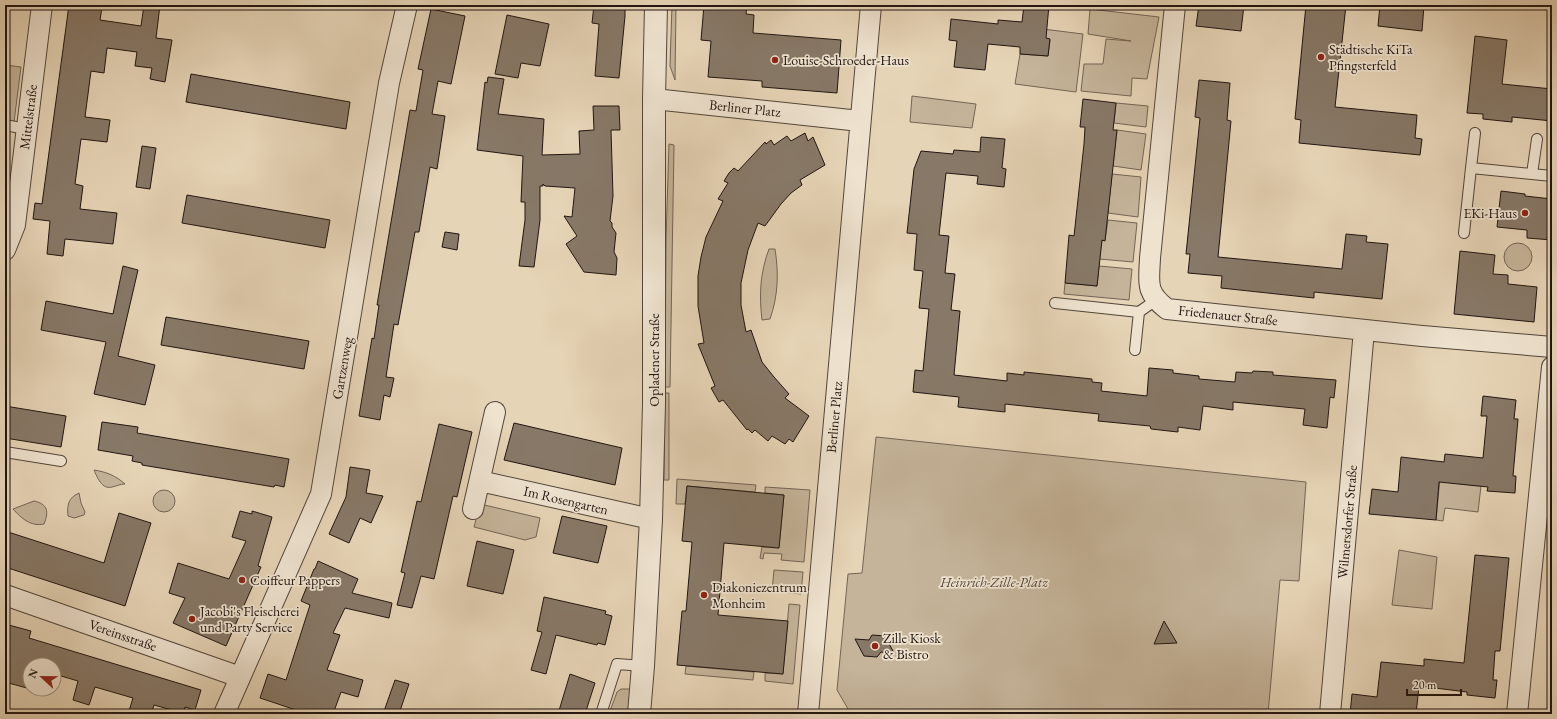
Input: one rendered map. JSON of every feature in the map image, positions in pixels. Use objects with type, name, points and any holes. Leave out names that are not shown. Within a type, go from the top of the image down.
[{"type":"street","name":"Mittelstraße","points":[[5,250],[15,225],[42,5]]},
{"type":"street","name":"Gartzenweg","points":[[231,712],[240,676],[320,494],[389,83],[407,5]]},
{"type":"street","name":"Opladener Straße","points":[[639,714],[651,519],[654,404],[654,99],[656,5]]},
{"type":"street","name":"Berliner Platz","points":[[808,714],[871,5]]},
{"type":"street","points":[[1156,300],[1148,285],[1175,5]]},
{"type":"street","name":"Berliner Platz","points":[[654,99],[860,121]]},
{"type":"street","name":"Friedenauer Straße","points":[[1156,300],[1167,309],[1552,348]]},
{"type":"street","name":"Wilmersdorfer Straße","points":[[1330,714],[1364,330]]},
{"type":"street","points":[[1517,714],[1552,367]]},
{"type":"street","points":[[473,509],[495,412]]},
{"type":"street","name":"Im Rosengarten","points":[[480,481],[651,519]]},
{"type":"street","name":"Vereinsstraße","points":[[5,595],[240,676]]},
{"type":"lane","points":[[5,125],[26,129]]},
{"type":"lane","points":[[1464,233],[1475,133]]},
{"type":"lane","points":[[1532,174],[1537,139]]},
{"type":"lane","points":[[1471,168],[1552,176]]},
{"type":"lane","points":[[1055,303],[1139,312],[1156,300]]},
{"type":"lane","points":[[1135,350],[1139,312]]},
{"type":"lane","points":[[5,452],[61,461]]},
{"type":"lane","points":[[601,714],[617,664],[643,666]]},
{"type":"green space","points":[[672,5],[676,5],[675,80],[670,66]]},
{"type":"green space","points":[[1090,9],[1159,17],[1147,79],[1132,78],[1131,96],[1081,91],[1084,64],[1103,64],[1106,39],[1131,41],[1088,34]]},
{"type":"green space","points":[[1043,29],[1083,34],[1076,92],[1015,84],[1020,54],[1048,56],[1050,40],[1042,38]]},
{"type":"green space","points":[[5,65],[21,67],[14,122],[5,121]]},
{"type":"green space","points":[[912,96],[976,104],[972,128],[910,122]]},
{"type":"green space","points":[[1116,103],[1148,106],[1146,127],[1114,123]]},
{"type":"green space","points":[[1117,130],[1146,134],[1141,170],[1113,166]]},
{"type":"green space","points":[[669,144],[674,145],[670,387],[665,387],[666,240]]},
{"type":"green space","points":[[1112,174],[1141,177],[1138,217],[1108,213]]},
{"type":"green space","points":[[1108,220],[1137,223],[1133,262],[1099,259],[1102,240],[1105,240]]},
{"type":"green space","points":[[1518,243],[1528,247],[1532,257],[1528,267],[1518,271],[1508,267],[1504,257],[1508,247]]},
{"type":"green space","points":[[769,249],[775,249],[777,285],[775,302],[770,319],[762,320],[761,284]]},
{"type":"green space","points":[[1099,266],[1132,269],[1129,300],[1064,294],[1065,283],[1097,286]]},
{"type":"green space","points":[[665,393],[669,393],[669,480],[664,480]]},
{"type":"green space","name":"Heinrich-Zille-Platz","points":[[876,437],[1306,482],[1299,581],[1280,580],[1268,714],[851,714],[837,690],[848,574],[862,573]]},
{"type":"green space","points":[[94,470],[111,475],[125,484],[105,487],[100,482]]},
{"type":"green space","points":[[1440,478],[1461,484],[1481,486],[1478,512],[1445,508],[1443,521],[1436,520]]},
{"type":"green space","points":[[677,479],[756,485],[755,492],[687,486],[685,504],[676,504]]},
{"type":"green space","points":[[765,487],[810,490],[804,562],[781,560],[782,554],[764,553],[763,559],[760,558],[762,547],[779,548],[784,495],[765,493]]},
{"type":"green space","points":[[164,490],[172,493],[175,501],[172,509],[164,512],[156,509],[153,501],[156,493]]},
{"type":"green space","points":[[79,493],[85,512],[84,515],[74,518],[68,516],[69,502],[72,497]]},
{"type":"green space","points":[[34,501],[45,506],[47,516],[44,524],[39,525],[31,523],[19,516],[13,509]]},
{"type":"green space","points":[[480,504],[540,518],[536,537],[525,540],[474,527]]},
{"type":"green space","points":[[1399,550],[1437,557],[1432,609],[1392,605]]},
{"type":"green space","points":[[774,570],[803,572],[801,594],[772,591]]},
{"type":"green space","points":[[789,604],[800,605],[793,684],[765,681],[765,673],[783,674]]},
{"type":"green space","points":[[686,666],[754,672],[753,680],[685,674]]},
{"type":"green space","points":[[621,689],[633,689],[629,714],[609,714],[617,692]]},
{"type":"building","points":[[69,5],[102,7],[100,20],[141,26],[144,5],[160,5],[156,38],[172,40],[165,82],[150,79],[152,68],[135,66],[137,52],[107,48],[104,73],[91,71],[85,117],[110,120],[107,142],[81,139],[75,184],[83,186],[80,209],[117,213],[113,244],[65,239],[63,256],[47,254],[50,221],[33,219],[35,203],[42,204]]},
{"type":"building","points":[[594,5],[625,5],[619,78],[595,76],[599,24],[592,23]]},
{"type":"building","name":"Louise-Schroeder-Haus","points":[[704,5],[747,5],[746,14],[754,15],[753,33],[841,40],[837,93],[762,87],[762,81],[708,77],[711,41],[701,40]]},
{"type":"building","points":[[1024,5],[1049,5],[1046,38],[1050,39],[1048,56],[1020,54],[1020,47],[988,44],[985,70],[954,67],[957,41],[949,40],[951,19],[998,24],[998,20],[1022,22]]},
{"type":"building","points":[[1199,5],[1244,5],[1241,31],[1196,26]]},
{"type":"building","name":"Städtische KiTa Pfingsterfeld","points":[[1306,5],[1346,5],[1335,107],[1417,115],[1415,138],[1422,139],[1420,155],[1299,143],[1301,120],[1295,119]]},
{"type":"building","points":[[1380,5],[1424,5],[1422,31],[1378,26]]},
{"type":"building","points":[[431,9],[465,16],[451,84],[438,81],[432,114],[445,116],[437,169],[430,167],[419,232],[415,232],[398,325],[394,324],[386,377],[394,378],[390,397],[384,395],[380,420],[359,416],[372,338],[374,339],[379,305],[377,305],[410,110],[416,111],[423,70],[418,69]]},
{"type":"building","points":[[507,15],[549,24],[540,66],[521,63],[518,78],[495,74]]},
{"type":"building","points":[[1475,36],[1507,40],[1502,84],[1552,89],[1552,121],[1512,117],[1512,122],[1483,119],[1483,114],[1467,113]]},
{"type":"building","points":[[191,74],[350,102],[346,129],[186,102]]},
{"type":"building","points":[[488,77],[504,79],[498,114],[544,119],[542,155],[580,154],[579,131],[594,130],[593,106],[619,106],[620,130],[611,130],[613,196],[610,221],[616,233],[614,252],[617,258],[616,275],[584,272],[566,244],[577,236],[564,216],[572,217],[575,188],[545,186],[543,184],[543,186],[540,186],[540,220],[534,267],[519,266],[525,220],[525,202],[521,202],[523,156],[477,150],[485,82],[487,83]]},
{"type":"building","points":[[1199,80],[1230,83],[1227,120],[1231,121],[1218,257],[1342,269],[1346,234],[1367,236],[1366,242],[1388,244],[1382,299],[1314,292],[1314,298],[1221,288],[1222,276],[1188,273],[1190,254],[1186,254],[1200,118],[1195,117]]},
{"type":"building","points":[[1083,99],[1116,103],[1113,130],[1117,130],[1105,241],[1102,240],[1097,286],[1065,283],[1069,235],[1074,236],[1084,144],[1085,127],[1080,127]]},
{"type":"building","points":[[805,133],[808,141],[813,137],[825,165],[800,180],[802,185],[791,193],[781,204],[765,226],[758,223],[748,250],[741,283],[741,305],[746,332],[751,330],[762,362],[789,394],[785,398],[809,416],[793,442],[789,439],[785,444],[772,436],[768,441],[755,430],[752,433],[748,429],[747,430],[723,400],[719,402],[711,388],[715,386],[698,344],[704,343],[698,306],[698,276],[706,237],[723,201],[718,199],[728,183],[724,181],[729,173],[734,168],[738,171],[765,142],[766,144],[771,140],[774,145],[787,136],[791,141]]},
{"type":"building","points":[[981,137],[1005,139],[1002,168],[1006,169],[1004,187],[977,184],[978,176],[946,173],[939,235],[949,236],[945,273],[955,274],[951,310],[960,311],[954,375],[1007,381],[1007,373],[1024,375],[1024,372],[1092,379],[1092,382],[1102,383],[1101,391],[1147,396],[1149,368],[1173,370],[1173,373],[1199,376],[1199,379],[1235,382],[1236,372],[1252,373],[1253,371],[1273,372],[1273,375],[1336,380],[1334,398],[1330,397],[1327,428],[1303,425],[1305,409],[1233,402],[1233,410],[1203,406],[1200,430],[1178,427],[1178,432],[1151,429],[1150,426],[1098,421],[1099,414],[1005,404],[1005,412],[958,407],[959,397],[913,392],[915,370],[923,371],[929,309],[919,308],[923,271],[914,270],[917,234],[907,233],[914,169],[921,151],[953,154],[954,150],[980,152]]},
{"type":"building","points":[[142,146],[156,148],[150,189],[136,187]]},
{"type":"building","name":"EKi-Haus","points":[[1501,191],[1525,194],[1525,196],[1552,199],[1552,240],[1527,238],[1527,230],[1497,227]]},
{"type":"building","points":[[187,195],[330,220],[325,248],[182,223]]},
{"type":"building","points":[[445,232],[459,234],[457,250],[442,247]]},
{"type":"building","points":[[1460,251],[1495,255],[1493,274],[1508,275],[1508,284],[1537,287],[1534,322],[1454,314]]},
{"type":"building","points":[[123,266],[138,270],[118,356],[155,365],[145,405],[94,394],[106,342],[41,330],[46,301],[113,314]]},
{"type":"building","points":[[166,317],[309,341],[304,369],[161,345]]},
{"type":"building","points":[[1483,396],[1516,400],[1514,419],[1518,419],[1513,476],[1516,476],[1515,493],[1487,491],[1488,487],[1439,482],[1436,520],[1369,514],[1372,489],[1398,492],[1401,457],[1444,462],[1445,454],[1483,458],[1487,416],[1481,416]]},
{"type":"building","points":[[5,406],[66,416],[61,447],[5,438]]},
{"type":"building","points":[[102,422],[138,427],[137,433],[289,459],[284,487],[275,485],[274,487],[142,465],[142,463],[132,461],[133,456],[98,450]]},
{"type":"building","points":[[514,423],[622,448],[615,485],[504,460]]},
{"type":"building","points":[[439,424],[472,432],[457,497],[453,496],[434,579],[421,576],[412,608],[397,605],[405,573],[401,572],[417,501],[421,502]]},
{"type":"building","points":[[350,467],[370,470],[366,493],[383,496],[371,523],[360,518],[349,543],[329,534],[346,497]]},
{"type":"building","name":"Diakoniezentrum Monheim","points":[[687,486],[784,495],[779,548],[724,543],[718,615],[788,621],[783,674],[677,665],[682,611],[686,611],[692,542],[682,541]]},
{"type":"building","points":[[240,511],[252,514],[252,511],[272,517],[258,566],[261,567],[226,646],[173,623],[185,598],[169,593],[178,563],[229,579],[246,541],[232,537]]},
{"type":"building","points":[[119,513],[151,523],[125,606],[5,567],[5,531],[104,563]]},
{"type":"building","points":[[562,516],[607,526],[598,563],[553,553]]},
{"type":"building","points":[[477,541],[514,550],[503,594],[467,586]]},
{"type":"building","points":[[1475,555],[1509,558],[1500,651],[1495,651],[1493,680],[1497,680],[1495,698],[1467,695],[1467,692],[1419,686],[1416,714],[1350,714],[1352,694],[1377,697],[1381,662],[1424,666],[1424,659],[1464,663]]},
{"type":"building","points":[[318,561],[358,579],[352,593],[392,603],[389,618],[345,608],[333,633],[340,635],[327,670],[363,680],[358,697],[341,692],[333,714],[308,714],[260,698],[268,674],[286,680],[310,605],[301,601]]},
{"type":"building","points":[[544,597],[606,611],[605,614],[612,616],[605,645],[598,643],[597,645],[556,635],[546,674],[531,670],[542,632],[537,631]]},
{"type":"building","points":[[1164,621],[1177,643],[1154,644]]},
{"type":"building","points":[[5,624],[31,631],[29,638],[201,690],[195,710],[185,707],[183,713],[154,705],[151,714],[128,714],[133,698],[95,687],[89,705],[73,700],[78,681],[62,676],[62,657],[22,657],[22,687],[5,682]]},
{"type":"building","name":"Zille Kiosk & Bistro","points":[[872,635],[885,636],[894,653],[881,652],[877,657],[864,656],[855,639],[869,640]]},
{"type":"building","points":[[570,674],[595,683],[585,714],[558,714]]},
{"type":"building","points":[[395,680],[409,684],[399,714],[383,714]]},
{"type":"place","name":"Städtische KiTa Pfingsterfeld","points":[[1321,57]]},
{"type":"place","name":"Louise-Schroeder-Haus","points":[[775,60]]},
{"type":"place","name":"EKi-Haus","points":[[1525,213]]},
{"type":"place","name":"Coiffeur Pappers","points":[[242,580]]},
{"type":"place","name":"Diakoniezentrum Monheim","points":[[704,595]]},
{"type":"place","name":"Jacobi's Fleischerei und Party Service","points":[[192,619]]},
{"type":"place","name":"Zille Kiosk & Bistro","points":[[875,646]]}]
